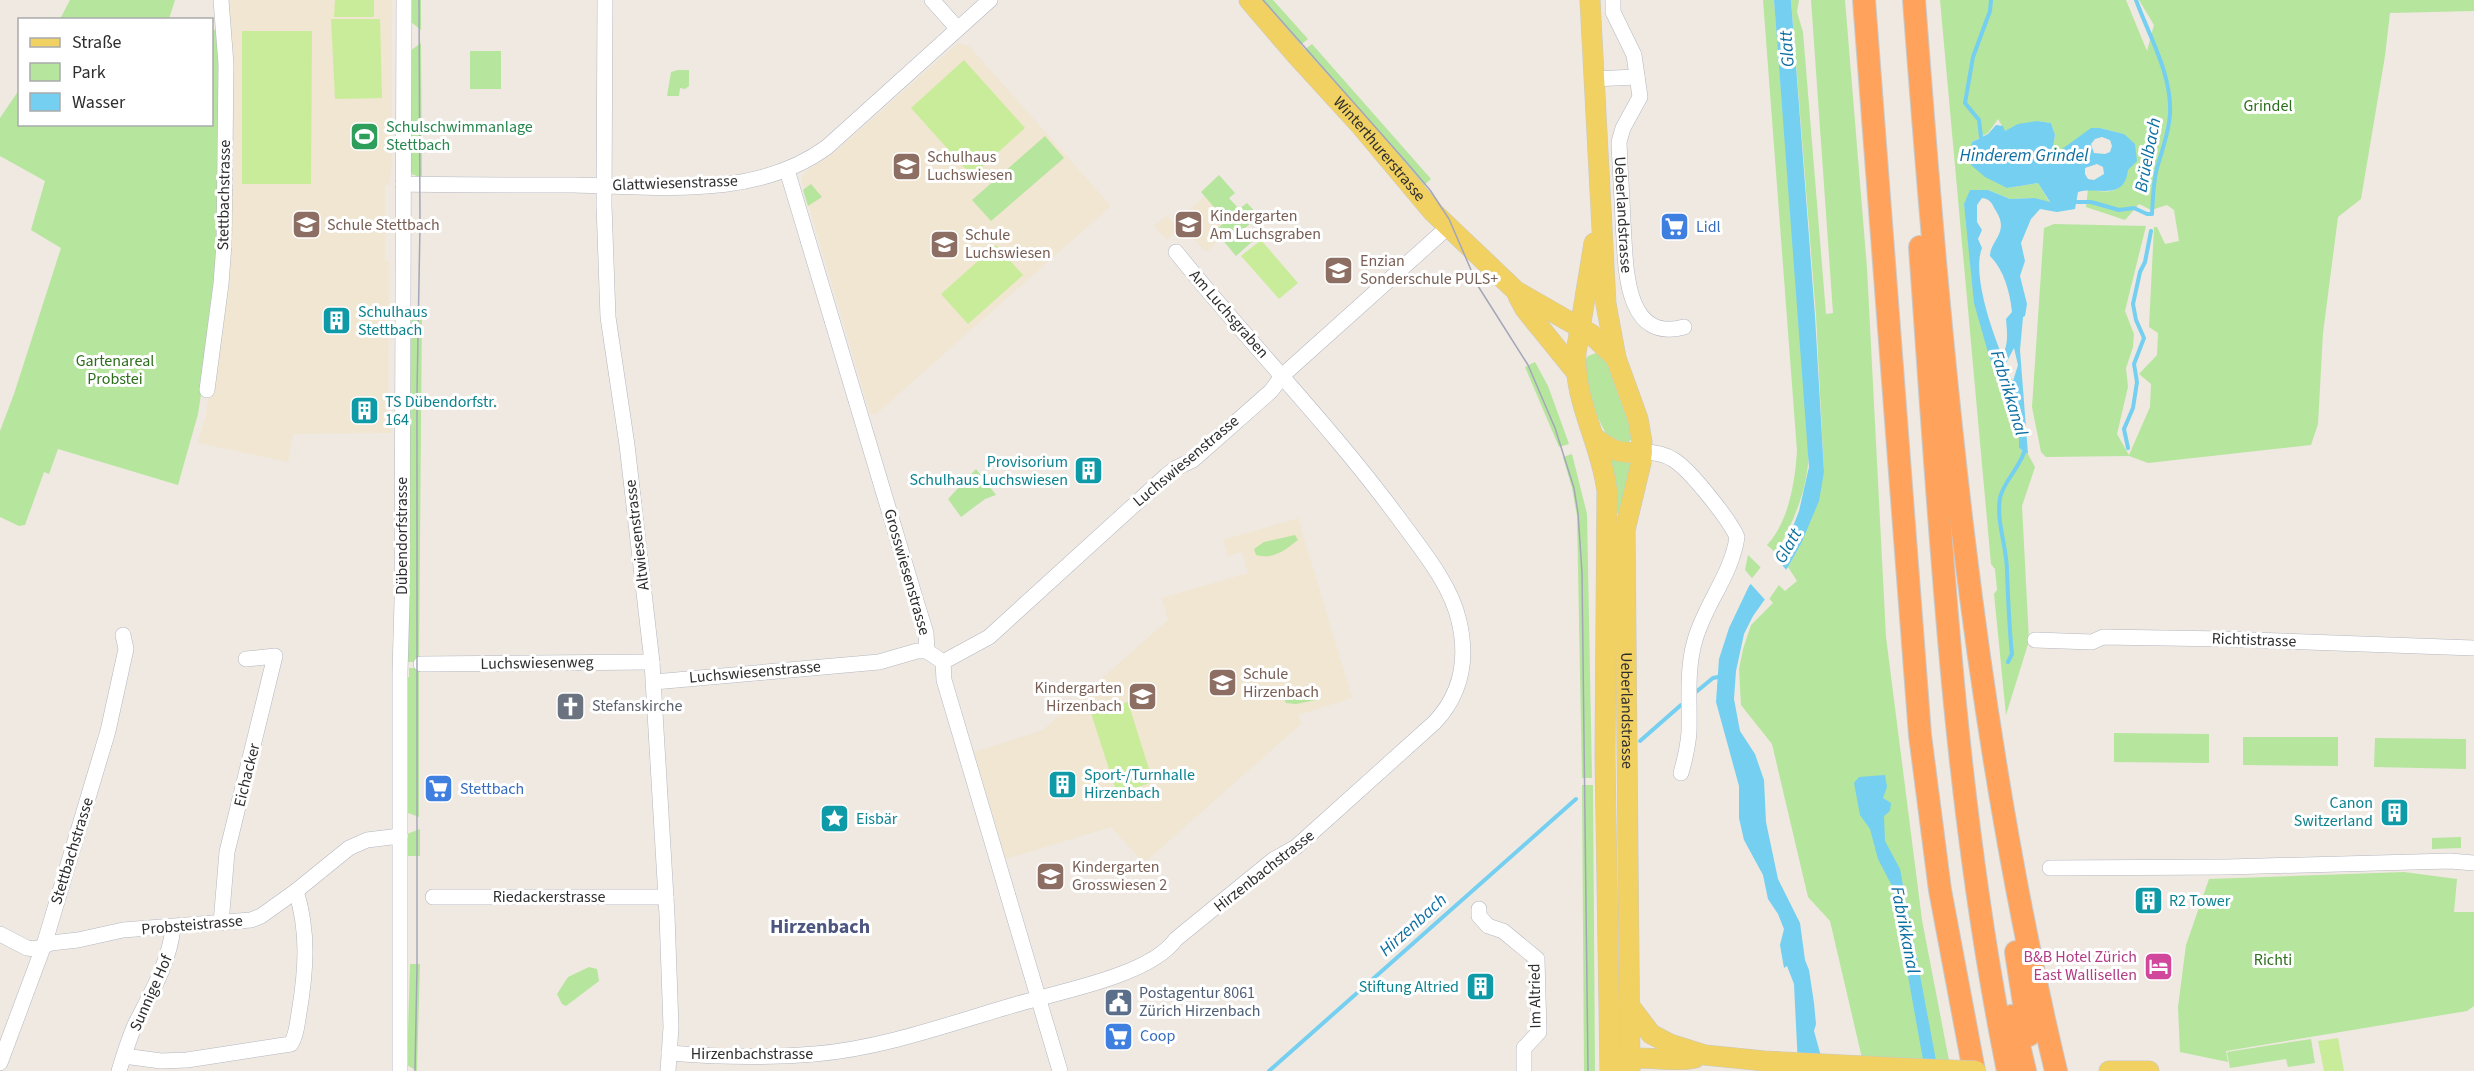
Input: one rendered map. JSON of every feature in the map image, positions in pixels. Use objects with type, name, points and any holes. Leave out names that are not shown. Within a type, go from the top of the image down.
[{"type":"highway","points":[[1864,0],[1920,735],[1940,890],[1975,1071]]},
{"type":"highway","points":[[1902,0],[1950,652],[1968,837],[1988,965],[2008,1071]]},
{"type":"highway","points":[[1914,0],[1933,228],[1960,502],[1982,673],[2027,938],[2056,1071]]},
{"type":"highway","points":[[1968,837],[1988,904],[2025,1071]]},
{"type":"highway","points":[[2010,846],[2014,934],[2026,1022],[2036,1071]]},
{"type":"main road","name":"Winterthurerstrasse","points":[[1249,0],[1361,126],[1427,205],[1448,226],[1516,291],[1581,329]]},
{"type":"main road","name":"Ueberlandstrasse","points":[[1590,0],[1600,211],[1611,353],[1638,419],[1642,452],[1625,530],[1629,1005],[1619,1068]]},
{"type":"main road","name":"Ueberlandstrasse","points":[[1600,211],[1576,372],[1581,403],[1595,438],[1607,491],[1605,768],[1619,1068]]},
{"type":"main road","name":"Winterthurerstrasse","points":[[1516,291],[1525,309],[1576,372]]},
{"type":"main road","points":[[1581,329],[1591,334],[1611,353]]},
{"type":"main road","points":[[1576,372],[1585,353],[1592,347],[1611,353]]},
{"type":"main road","points":[[1595,438],[1611,450],[1620,453],[1642,452]]},
{"type":"main road","points":[[1629,1005],[1650,1034],[1670,1044],[1705,1055],[1764,1061],[1975,1071]]},
{"type":"main road","points":[[1619,1068],[1646,1057],[1687,1060],[1705,1055]]},
{"type":"main road","points":[[2109,1071],[2149,1071]]},
{"type":"street","name":"Stettbachstrasse","points":[[207,390],[224,244],[226,64],[221,0]]},
{"type":"street","name":"Dübendorfstrasse","points":[[400,1071],[404,0]]},
{"type":"street","name":"Altwiesenstrasse","points":[[605,0],[604,185],[608,316],[627,446],[654,682],[666,897],[670,1019],[668,1071]]},
{"type":"street","points":[[932,0],[957,28]]},
{"type":"street","name":"Glattwiesenstrasse","points":[[404,184],[725,185],[787,170],[812,158],[826,147],[990,0]]},
{"type":"street","name":"Ueberlandstrasse","points":[[1613,0],[1613,12],[1634,55],[1640,97],[1623,128],[1619,142],[1626,276],[1635,307],[1646,320],[1655,327],[1665,329],[1684,327]]},
{"type":"street","points":[[1593,78],[1637,77]]},
{"type":"street","name":"Grosswiesenstrasse","points":[[787,170],[927,646],[943,662]]},
{"type":"street","name":"Luchswiesenstrasse","points":[[943,662],[989,637],[1167,475],[1193,460],[1271,391],[1283,375],[1448,226]]},
{"type":"street","name":"Am Luchsgraben","points":[[1176,252],[1283,375]]},
{"type":"street","name":"Hirzenbachstrasse","points":[[669,1053],[771,1056],[817,1054],[911,1035],[1117,975],[1169,949],[1176,939],[1272,860],[1296,847],[1435,722],[1454,697],[1461,669],[1463,640],[1452,601],[1415,540],[1357,462],[1283,375]]},
{"type":"street","points":[[1642,452],[1665,455],[1681,466],[1727,519],[1737,537],[1731,561],[1707,607],[1695,640],[1688,675],[1688,747],[1681,773]]},
{"type":"street","name":"Stettbachstrasse","points":[[0,1064],[44,945],[108,731],[126,648],[123,635]]},
{"type":"street","name":"Richtistrasse","points":[[2035,640],[2092,642],[2103,637],[2214,638],[2474,648]]},
{"type":"street","name":"Luchswiesenstrasse","points":[[654,682],[879,662],[927,646]]},
{"type":"street","name":"Eichacker","points":[[221,923],[227,852],[275,656],[246,659]]},
{"type":"street","name":"Luchswiesenweg","points":[[421,664],[652,662]]},
{"type":"street","points":[[943,662],[944,680],[1060,1071]]},
{"type":"street","name":"Probsteistrasse","points":[[0,934],[27,948],[36,949],[44,945],[123,930],[173,928],[250,920],[296,891],[349,848],[367,840],[400,836]]},
{"type":"street","points":[[2050,868],[2227,867],[2450,861],[2474,863]]},
{"type":"street","name":"Sunnige Hof","points":[[173,928],[171,948],[166,964],[135,1025],[121,1064],[187,1060],[291,1044],[296,1035],[306,975],[306,940],[296,891]]},
{"type":"street","name":"Riedackerstrasse","points":[[433,897],[666,897]]},
{"type":"street","name":"Im Altried","points":[[1479,909],[1479,916],[1488,926],[1503,931],[1537,959],[1539,1032],[1524,1048],[1524,1071]]},
{"type":"shaded area","name":"Schule Stettbach","points":[[224,0],[392,0],[392,166],[389,185],[385,185],[385,261],[389,261],[388,397],[391,401],[391,433],[293,434],[288,462],[198,443],[206,415],[225,284]]},
{"type":"shaded area","name":"Schule Luchswiesen","points":[[958,43],[969,46],[1111,206],[875,415],[870,413],[801,179],[807,171],[836,151]]},
{"type":"shaded area","name":"Kindergarten Am Luchsgraben","points":[[1205,196],[1226,221],[1215,231],[1221,238],[1206,252],[1188,233],[1180,240],[1174,233],[1167,240],[1154,226],[1167,216],[1174,223]]},
{"type":"shaded area","name":"Schule Hirzenbach","points":[[1298,518],[1352,698],[1298,715],[1301,724],[1144,863],[1111,827],[1006,859],[974,752],[1043,730],[1168,620],[1162,598],[1248,573],[1242,552],[1228,556],[1223,540]]},
{"type":"green space","points":[[70,0],[175,0],[169,18],[61,18]]},
{"type":"green space","points":[[335,0],[374,0],[374,17],[334,17]]},
{"type":"green space","points":[[411,0],[421,0],[421,30],[411,22]]},
{"type":"green space","points":[[1259,0],[1273,0],[1308,39],[1298,47]]},
{"type":"green space","points":[[1763,0],[1774,0],[1809,447],[1807,476],[1800,502],[1776,553],[1767,545],[1781,525],[1790,501],[1797,451]]},
{"type":"green space","points":[[1791,0],[1799,0],[1797,12],[1803,32],[1826,314],[1833,313],[1811,0],[1845,0],[1867,268],[1886,637],[1922,920],[1951,1071],[1865,1071],[1830,921],[1808,897],[1772,744],[1741,705],[1739,669],[1743,649],[1751,625],[1773,603],[1745,570],[1748,555],[1785,591],[1797,581],[1788,567],[1801,544],[1824,472],[1816,316]]},
{"type":"green space","name":"Grindel","points":[[1940,0],[2126,0],[2147,51],[2154,25],[2139,0],[2474,0],[2474,11],[2390,13],[2361,199],[2338,217],[2323,333],[2318,424],[2311,445],[2148,463],[2129,456],[2046,457],[2041,452],[2032,407],[2044,228],[2054,224],[2146,226],[2125,311],[2134,334],[2133,347],[2126,368],[2128,387],[2117,434],[2129,455],[2150,407],[2151,384],[2139,374],[2157,355],[2158,333],[2149,327],[2154,227],[2157,227],[2165,244],[2179,241],[2174,210],[2167,205],[2151,210],[2139,204],[2125,220],[2086,207],[2088,189],[2114,190],[2125,178],[2127,169],[2124,134],[2100,128],[2058,152],[2053,149],[2055,135],[2051,123],[2037,121],[2005,131],[1998,119],[1988,133],[1972,142],[2007,188],[2038,183],[2050,203],[2035,198],[2010,199],[1988,190],[1964,204],[1989,356],[2019,435],[2019,448],[2028,454],[2035,467],[2022,506],[2029,641],[2006,715],[1994,594],[1997,590],[1995,569],[1991,564]]},
{"type":"green space","points":[[331,19],[380,19],[382,98],[335,99]]},
{"type":"green space","name":"Gartenareal Probstei","points":[[221,27],[218,283],[198,414],[178,485],[58,449],[49,474],[44,472],[25,525],[19,526],[0,517],[0,431],[61,248],[31,230],[45,181],[0,156],[0,118],[18,91],[18,126],[213,126],[213,31]]},
{"type":"green space","points":[[242,31],[312,31],[311,184],[242,184]]},
{"type":"green space","points":[[421,43],[422,178],[412,174],[410,169],[410,51]]},
{"type":"green space","points":[[1312,44],[1431,179],[1421,188],[1304,50]]},
{"type":"green space","points":[[470,51],[501,51],[501,89],[470,89]]},
{"type":"green space","points":[[964,60],[1025,128],[972,176],[911,108]]},
{"type":"green space","points":[[689,70],[689,86],[685,89],[680,88],[679,96],[667,96],[671,72]]},
{"type":"green space","points":[[1045,136],[1064,158],[991,221],[972,200]]},
{"type":"green space","points":[[1219,175],[1235,193],[1229,198],[1239,209],[1247,203],[1259,216],[1245,228],[1255,239],[1236,256],[1215,231],[1226,221],[1201,192]]},
{"type":"green space","points":[[811,184],[822,197],[808,206],[803,190]]},
{"type":"green space","points":[[1261,240],[1298,283],[1279,299],[1241,256]]},
{"type":"green space","points":[[996,245],[1023,275],[968,324],[941,294]]},
{"type":"green space","points":[[410,309],[422,309],[419,662],[406,662]]},
{"type":"green space","points":[[1596,353],[1606,360],[1632,433],[1632,438],[1626,446],[1621,447],[1606,434],[1589,391],[1585,361],[1588,356]]},
{"type":"green space","points":[[1535,362],[1548,386],[1569,444],[1559,447],[1525,367]]},
{"type":"green space","points":[[1572,454],[1587,514],[1592,778],[1582,778],[1577,516],[1563,457]]},
{"type":"green space","points":[[1610,456],[1633,461],[1620,513],[1614,513]]},
{"type":"green space","points":[[976,469],[996,495],[985,499],[961,517],[948,499]]},
{"type":"green space","points":[[1295,535],[1298,540],[1278,553],[1268,556],[1256,555],[1254,549],[1264,542]]},
{"type":"green space","points":[[409,668],[419,668],[419,817],[408,813],[406,677],[409,677]]},
{"type":"green space","points":[[1313,689],[1321,699],[1296,704],[1286,703],[1283,695]]},
{"type":"green space","points":[[1128,702],[1153,782],[1117,794],[1091,713]]},
{"type":"green space","points":[[2114,733],[2209,734],[2209,763],[2114,762]]},
{"type":"green space","points":[[2243,737],[2338,737],[2338,766],[2243,765]]},
{"type":"green space","points":[[2375,738],[2466,739],[2466,769],[2374,767]]},
{"type":"green space","points":[[1582,785],[1593,785],[1595,1071],[1584,1071]]},
{"type":"green space","points":[[420,829],[420,856],[407,856],[407,834]]},
{"type":"green space","points":[[2461,837],[2461,848],[2432,849],[2432,838]]},
{"type":"green space","name":"Richti","points":[[2404,872],[2457,879],[2454,912],[2474,912],[2474,1006],[2467,1011],[2226,1051],[2228,1062],[2180,1052],[2178,1007],[2186,945],[2209,879]]},
{"type":"green space","points":[[410,964],[420,964],[417,1071],[407,1065]]},
{"type":"green space","points":[[589,967],[597,969],[599,981],[566,1006],[562,1004],[557,994],[568,977]]},
{"type":"green space","points":[[2338,1038],[2344,1071],[2324,1071],[2318,1041]]},
{"type":"green space","points":[[2311,1039],[2315,1063],[2288,1067],[2286,1059],[2230,1068],[2227,1052]]},
{"type":"water","name":"Glatt","points":[[1774,0],[1791,0],[1815,316],[1824,472],[1819,501],[1801,544],[1788,567],[1753,616],[1744,634],[1736,671],[1734,699],[1740,731],[1755,754],[1764,780],[1766,822],[1778,879],[1800,923],[1814,1003],[1816,1024],[1814,1031],[1825,1071],[1798,1066],[1794,984],[1787,966],[1784,968],[1780,945],[1784,929],[1768,899],[1763,875],[1744,840],[1739,818],[1739,786],[1716,702],[1719,659],[1729,628],[1749,586],[1783,545],[1792,529],[1799,511],[1809,467]]},
{"type":"water","name":"Hinderem Grindel","points":[[2037,121],[2051,123],[2055,135],[2053,148],[2058,152],[2091,128],[2124,134],[2135,144],[2137,161],[2128,170],[2126,180],[2116,189],[2078,192],[2075,209],[2057,212],[2040,209],[2031,219],[2021,243],[2025,261],[2020,276],[2027,304],[2023,317],[2020,350],[2028,454],[2019,448],[2019,435],[1989,356],[1974,303],[1964,204],[1970,190],[1988,190],[2010,199],[2035,198],[2050,202],[2038,183],[2007,188],[1985,177],[1971,165],[1972,142],[1988,134],[1996,125],[2003,126],[2005,131],[2018,124]],"holes":[[[2102,137],[2110,140],[2112,146],[2110,152],[2094,153],[2091,144],[2095,139]],[[2097,164],[2103,167],[2104,174],[2094,180],[2088,179],[2085,168]],[[1982,198],[1989,201],[2000,219],[2000,231],[1990,256],[2006,282],[2012,312],[2006,319],[2007,342],[2002,355],[1988,316],[1981,286],[1979,272],[1982,248],[1978,239],[1982,230],[1977,222],[1977,205]],[[2014,348],[2018,365],[2013,381],[2004,367]]]},
{"type":"water","name":"Fabrikkanal","points":[[1885,775],[1887,787],[1883,798],[1891,803],[1890,811],[1884,816],[1885,841],[1900,869],[1938,1071],[1925,1071],[1892,886],[1878,859],[1870,829],[1860,815],[1854,783],[1859,777]]},
{"type":"pier","points":[[1772,553],[1788,572],[1767,602],[1749,582]]},
{"type":"waterway","name":"Hinderem Grindel","points":[[1981,137],[1979,120],[1965,103],[1973,57],[1990,11],[1991,0]]},
{"type":"waterway","name":"Brüelbach","points":[[2074,202],[2091,202],[2119,210],[2134,208],[2152,214],[2156,174],[2167,135],[2170,99],[2164,70],[2136,0]]},
{"type":"waterway","points":[[2128,448],[2124,429],[2133,408],[2137,382],[2134,364],[2144,338],[2136,320],[2133,304],[2151,231]]},
{"type":"waterway","name":"Fabrikkanal","points":[[2008,662],[2012,654],[2007,562],[1999,507],[2002,491],[2020,462],[2025,449]]},
{"type":"waterway","name":"Hirzenbach","points":[[1696,692],[1713,678],[1723,676]]},
{"type":"waterway","name":"Hirzenbach","points":[[1640,741],[1681,705]]},
{"type":"waterway","name":"Hirzenbach","points":[[1269,1071],[1576,799]]},
{"type":"tram line","points":[[415,1071],[417,393],[420,225],[419,0]]},
{"type":"tram line","points":[[1263,0],[1408,164],[1430,190],[1449,219],[1478,286],[1528,365],[1555,428],[1574,488],[1582,573],[1588,1071]]},
{"type":"place","name":"Schulschwimmanlage Stettbach","points":[[365,136]]},
{"type":"place","name":"Schulhaus Luchswiesen","points":[[906,166]]},
{"type":"place","name":"Schule Stettbach","points":[[306,225]]},
{"type":"place","name":"Kindergarten Am Luchsgraben","points":[[1189,225]]},
{"type":"place","name":"Lidl","points":[[1675,227]]},
{"type":"place","name":"Schule Luchswiesen","points":[[944,244]]},
{"type":"place","name":"Enzian Sonderschule PULS+","points":[[1339,270]]},
{"type":"place","name":"Schulhaus Stettbach","points":[[337,321]]},
{"type":"place","name":"TS Dübendorfstr. 164","points":[[364,411]]},
{"type":"place","name":"Provisorium Schulhaus Luchswiesen","points":[[1089,471]]},
{"type":"place","name":"Schule Hirzenbach","points":[[1222,683]]},
{"type":"place","name":"Kindergarten Hirzenbach","points":[[1143,697]]},
{"type":"place","name":"Stefanskirche","points":[[571,706]]},
{"type":"place","name":"Sport-/Turnhalle Hirzenbach","points":[[1063,784]]},
{"type":"place","name":"Stettbach","points":[[439,789]]},
{"type":"place","name":"Canon Switzerland","points":[[2394,812]]},
{"type":"place","name":"Eisbär","points":[[835,819]]},
{"type":"place","name":"Kindergarten Grosswiesen 2","points":[[1051,876]]},
{"type":"place","name":"R2 Tower","points":[[2148,901]]},
{"type":"place","name":"B&B Hotel Zürich East Wallisellen","points":[[2158,966]]},
{"type":"place","name":"Stiftung Altried","points":[[1480,987]]},
{"type":"place","name":"Postagentur 8061 Zürich Hirzenbach","points":[[1118,1002]]},
{"type":"place","name":"Coop","points":[[1119,1036]]},
{"type":"district","name":"Hirzenbach","points":[[820,927]]}]
